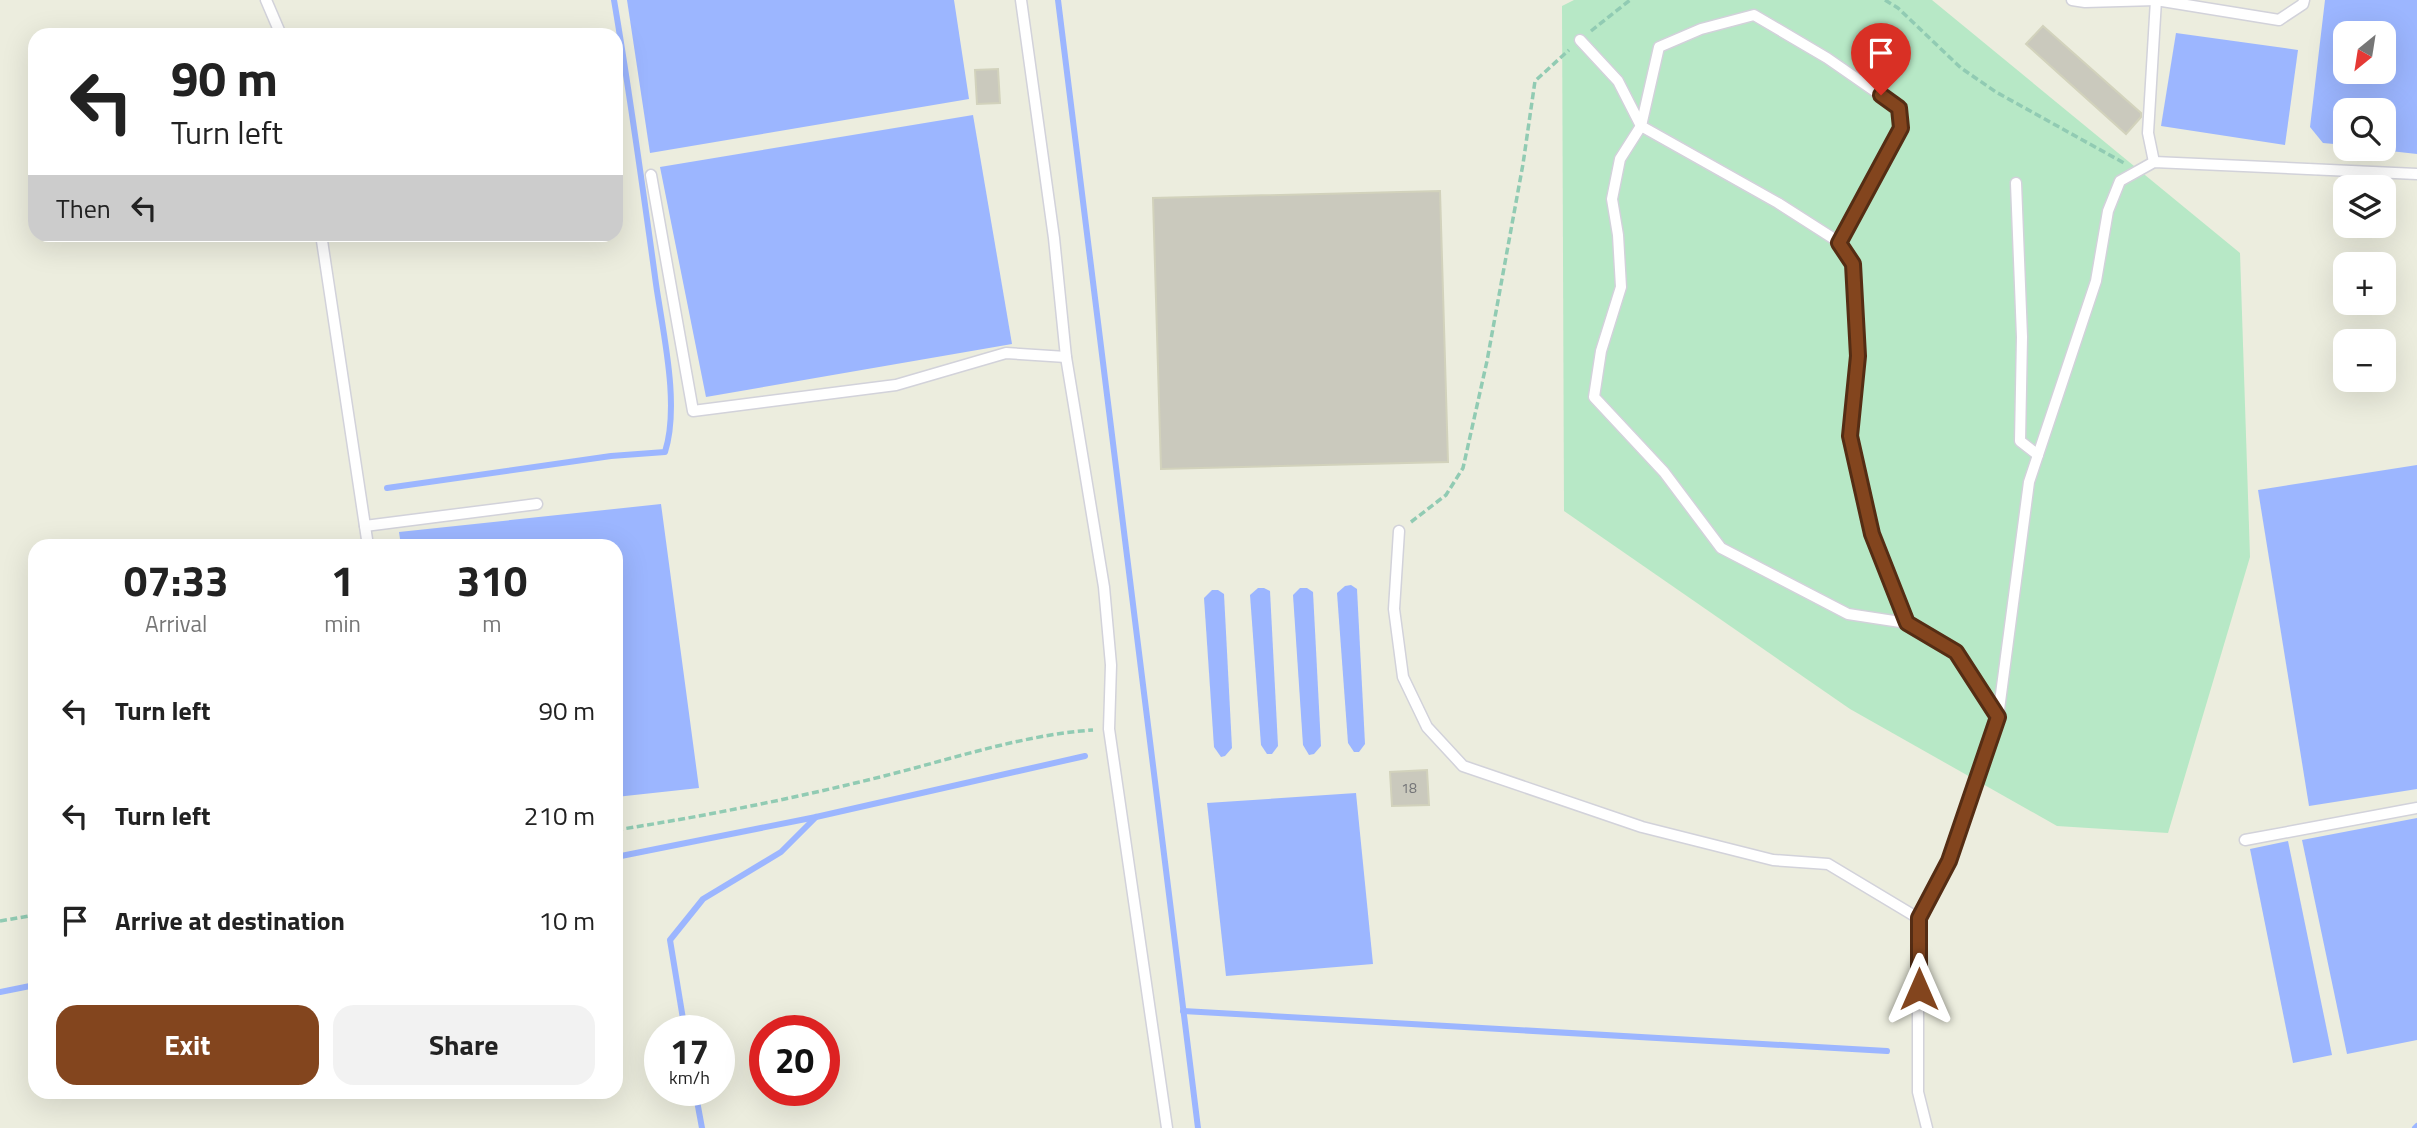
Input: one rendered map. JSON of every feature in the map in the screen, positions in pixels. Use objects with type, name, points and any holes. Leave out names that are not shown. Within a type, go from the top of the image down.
[{"type":"lane","points":[[266,0],[278,28]]},
{"type":"lane","points":[[1021,0],[1054,238],[1066,357],[1104,587],[1111,665],[1109,729],[1167,1128]]},
{"type":"lane","points":[[2072,0],[2156,0],[2279,20],[2303,4],[2304,0]]},
{"type":"lane","points":[[2154,162],[2148,133],[2156,0]]},
{"type":"lane","points":[[1839,243],[1901,128],[1899,108],[1826,58],[1755,15],[1701,29],[1659,47],[1641,126],[1619,159],[1612,199],[1618,235],[1621,287],[1601,351],[1594,397],[1664,472],[1721,548],[1848,614],[1907,623],[1956,652],[1998,717]]},
{"type":"lane","points":[[1580,40],[1618,81],[1641,126],[1778,203],[1839,243],[1853,264],[1858,356],[1850,436],[1872,534],[1907,623]]},
{"type":"lane","points":[[1927,1128],[1918,1092],[1919,918],[1949,861],[1998,717],[2029,482],[2096,281],[2108,211],[2120,181],[2154,162],[2417,174]]},
{"type":"lane","points":[[651,175],[693,411],[896,385],[1006,353],[1066,357]]},
{"type":"lane","points":[[2016,183],[2022,337],[2020,441],[2038,455]]},
{"type":"lane","points":[[322,242],[367,539]]},
{"type":"lane","points":[[365,526],[537,504]]},
{"type":"lane","points":[[1399,531],[1394,609],[1402,677],[1427,727],[1463,766],[1642,827],[1773,860],[1828,864],[1919,918]]},
{"type":"lane","points":[[2245,840],[2417,808]]},
{"type":"path","points":[[1399,531],[1446,495],[1463,468],[1492,335],[1535,81],[1630,0]]},
{"type":"path","points":[[1885,0],[1898,8],[1961,68],[1996,92],[2138,171]]},
{"type":"path","points":[[623,829],[674,821],[870,780],[1059,733],[1109,729]]},
{"type":"path","points":[[0,921],[28,916]]},
{"type":"green space","points":[[1574,0],[1932,0],[2240,253],[2250,557],[2168,833],[2057,826],[1850,709],[1564,511],[1562,6]]},
{"type":"water","points":[[627,0],[954,0],[969,99],[650,153]]},
{"type":"water","points":[[2325,0],[2417,0],[2417,154],[2396,152],[2396,98],[2333,98],[2333,144],[2323,143],[2310,127]]},
{"type":"water","points":[[2176,33],[2298,50],[2285,145],[2161,126]]},
{"type":"water","points":[[973,115],[1012,344],[706,397],[660,167]]},
{"type":"water","points":[[2417,465],[2417,789],[2309,806],[2258,490]]},
{"type":"water","points":[[661,504],[699,788],[623,796],[623,539],[400,539],[399,532]]},
{"type":"water","points":[[1351,585],[1357,589],[1365,744],[1359,752],[1354,752],[1348,743],[1337,593],[1345,586]]},
{"type":"water","points":[[1258,588],[1270,591],[1278,746],[1272,754],[1267,754],[1261,745],[1250,595]]},
{"type":"water","points":[[1300,588],[1313,592],[1321,746],[1314,754],[1309,755],[1303,745],[1293,595]]},
{"type":"water","points":[[1212,590],[1224,594],[1232,748],[1221,757],[1214,747],[1204,598]]},
{"type":"water","points":[[1356,793],[1373,964],[1226,976],[1207,803]]},
{"type":"water","points":[[2417,818],[2417,1040],[2347,1054],[2302,840]]},
{"type":"water","points":[[2288,841],[2332,1055],[2293,1063],[2250,849]]},
{"type":"building","points":[[2043,26],[2141,113],[2141,117],[2126,134],[2026,44]]},
{"type":"building","points":[[998,69],[1000,103],[977,104],[975,70]]},
{"type":"building","points":[[1440,191],[1448,462],[1161,469],[1153,198]]},
{"type":"building","points":[[1427,770],[1429,805],[1392,806],[1390,772]]},
{"type":"waterway","points":[[614,0],[618,28]]},
{"type":"waterway","points":[[1058,0],[1198,1128]]},
{"type":"waterway","points":[[387,488],[611,456],[665,452],[671,413],[669,369],[623,56]]},
{"type":"waterway","points":[[623,856],[816,817],[1085,756]]},
{"type":"waterway","points":[[682,1015],[670,940],[703,899],[781,852],[816,817]]},
{"type":"waterway","points":[[0,992],[28,986]]},
{"type":"waterway","points":[[1183,1011],[1887,1051]]},
{"type":"waterway","points":[[698,1106],[702,1128]]},
{"type":"route","points":[[1881,95],[1899,108],[1901,128],[1839,243],[1853,264],[1858,356],[1850,436],[1872,534],[1907,623],[1956,652],[1998,717],[1949,861],[1919,918],[1919,989]]}]
